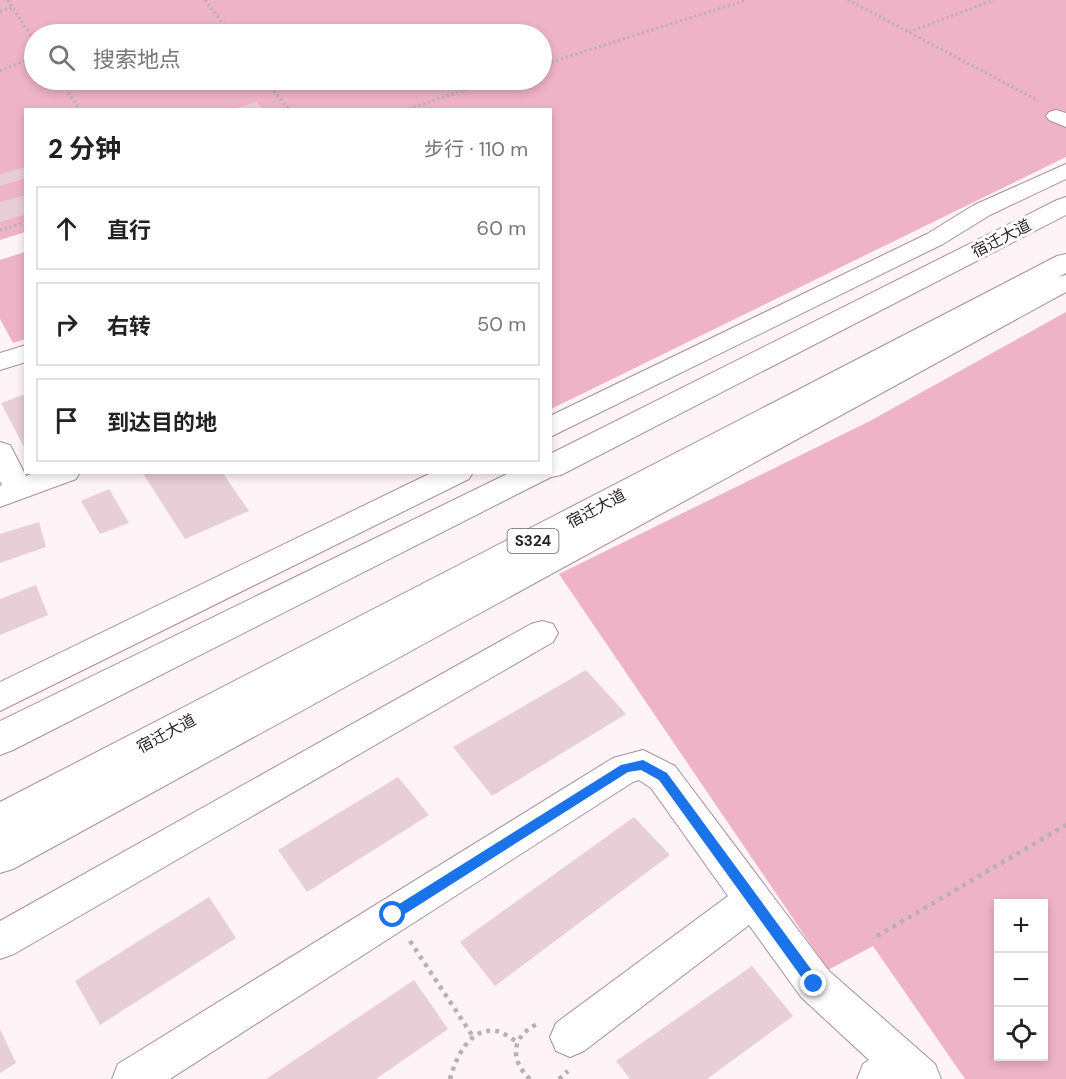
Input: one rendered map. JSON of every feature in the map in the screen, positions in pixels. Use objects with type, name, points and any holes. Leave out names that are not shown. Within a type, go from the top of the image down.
[{"type":"main road","name":"宿迁大道","points":[[552,466],[1066,205]]},
{"type":"main road","name":"宿迁大道","points":[[0,822],[1066,262]]},
{"type":"main road","points":[[0,739],[535,474]]},
{"type":"lane","points":[[552,427],[935,240],[982,210],[1066,171]]},
{"type":"lane","points":[[0,857],[1066,282]]},
{"type":"lane","points":[[0,362],[24,354]]},
{"type":"lane","points":[[0,452],[9,494],[61,474]]},
{"type":"lane","points":[[0,697],[455,474]]},
{"type":"lane","points":[[0,941],[542,633]]},
{"type":"lane","points":[[133,1079],[626,768],[643,765],[663,777],[814,984],[900,1074]]},
{"type":"lane","points":[[558,1030],[753,900]]},
{"type":"path","points":[[8,0],[24,25]]},
{"type":"path","points":[[205,0],[223,24]]},
{"type":"path","points":[[552,62],[746,0]]},
{"type":"path","points":[[848,0],[1057,115]]},
{"type":"path","points":[[909,32],[994,0]]},
{"type":"path","points":[[0,11],[13,8]]},
{"type":"path","points":[[0,71],[24,61]]},
{"type":"path","points":[[67,90],[79,108]]},
{"type":"path","points":[[273,90],[288,108]]},
{"type":"path","points":[[410,108],[466,90]]},
{"type":"path","points":[[0,230],[24,223]]},
{"type":"path","points":[[877,936],[1066,825]]},
{"type":"path","points":[[393,915],[474,1038]]},
{"type":"path","points":[[530,1079],[520,1071],[516,1061],[514,1051],[517,1042],[529,1027],[558,1030]]},
{"type":"path","points":[[450,1079],[454,1061],[462,1047],[483,1031],[498,1032],[517,1042]]},
{"type":"shaded area","points":[[0,0],[1066,0],[1066,157],[552,409],[552,108],[24,108],[24,232],[0,240]]},
{"type":"shaded area","points":[[24,252],[24,339],[13,343],[0,319],[0,260]]},
{"type":"shaded area","points":[[1066,312],[1066,1079],[965,1079],[873,946],[828,970],[559,574],[870,421]]},
{"type":"building","points":[[257,102],[262,108],[236,108]]},
{"type":"building","points":[[24,168],[24,179],[0,186],[0,174]]},
{"type":"building","points":[[24,196],[24,215],[0,222],[0,202]]},
{"type":"building","points":[[24,395],[24,447],[1,403]]},
{"type":"building","points":[[143,474],[223,474],[249,511],[185,539]]},
{"type":"building","points":[[109,489],[129,523],[100,534],[81,501]]},
{"type":"building","points":[[39,522],[46,547],[0,563],[0,534]]},
{"type":"building","points":[[36,585],[48,615],[0,635],[0,599]]},
{"type":"building","points":[[586,670],[626,714],[492,796],[453,747]]},
{"type":"building","points":[[398,777],[429,815],[307,892],[278,850]]},
{"type":"building","points":[[634,817],[670,855],[495,986],[460,942]]},
{"type":"building","points":[[209,897],[236,938],[100,1025],[75,981]]},
{"type":"building","points":[[752,966],[793,1016],[707,1079],[630,1079],[616,1061]]},
{"type":"building","points":[[414,980],[448,1029],[376,1079],[266,1079]]},
{"type":"building","points":[[0,1029],[16,1063],[0,1073]]},
{"type":"route","points":[[393,915],[626,768],[643,765],[663,777],[814,984]]}]
